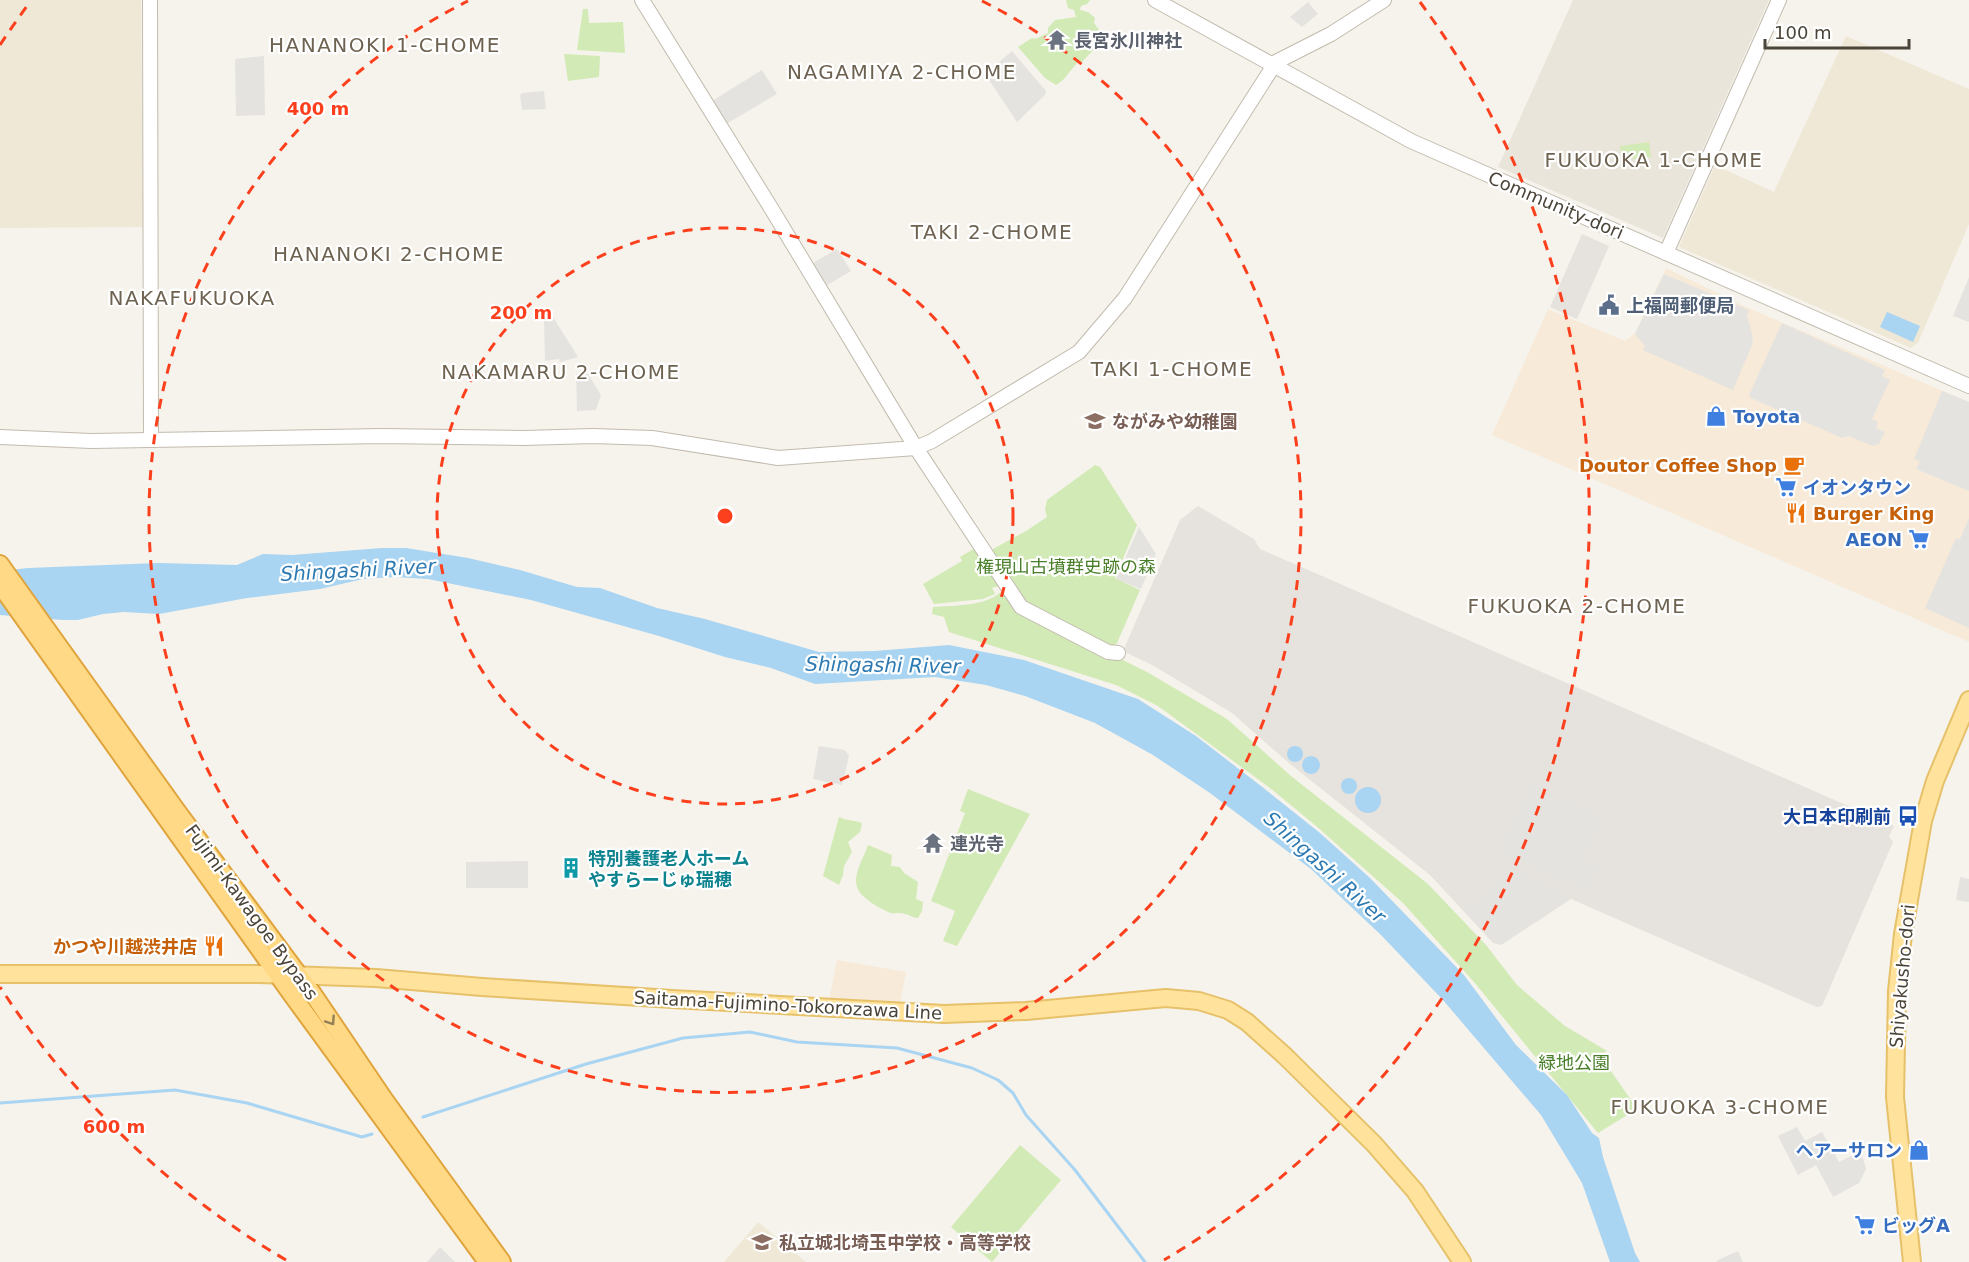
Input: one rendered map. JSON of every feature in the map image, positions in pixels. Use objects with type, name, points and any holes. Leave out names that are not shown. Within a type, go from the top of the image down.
[{"type":"highway","name":"Fujimi-Kawagoe Bypass","points":[[0,564],[55,651],[278,974],[487,1262]]},
{"type":"highway","name":"Fujimi-Kawagoe Bypass","points":[[0,585],[55,651],[299,975],[384,1099],[502,1262]]},
{"type":"main road","name":"Shiyakusho-dori","points":[[1912,1262],[1895,1097],[1899,968],[1923,821],[1935,780],[1969,700]]},
{"type":"main road","name":"Saitama-Fujimino-Tokorozawa Line","points":[[0,974],[278,974],[376,978],[684,1000],[944,1014],[1026,1011],[1185,998],[1228,1011],[1247,1022],[1285,1056],[1410,1183],[1462,1262]]},
{"type":"street","points":[[150,0],[151,440]]},
{"type":"street","points":[[642,0],[916,448],[1021,607],[1108,652],[1118,653]]},
{"type":"street","name":"Community-dori","points":[[1155,0],[1275,64],[1411,141],[1969,386]]},
{"type":"street","points":[[0,437],[91,441],[593,436],[652,438],[778,458],[916,448],[932,441],[1079,352],[1125,298],[1275,64],[1331,34],[1384,0]]},
{"type":"street","points":[[1666,253],[1779,0]]},
{"type":"shaded area","points":[[0,0],[141,0],[143,227],[0,228]]},
{"type":"shaded area","points":[[1573,0],[1769,0],[1663,238],[1498,167]]},
{"type":"shaded area","points":[[1308,2],[1318,14],[1302,27],[1290,17]]},
{"type":"shaded area","points":[[1846,36],[1969,89],[1969,224],[1918,343],[1911,348],[1679,247],[1715,165],[1774,192]]},
{"type":"shaded area","points":[[1012,51],[1046,91],[1045,95],[1017,122],[985,74]]},
{"type":"shaded area","points":[[264,56],[265,115],[236,116],[235,59]]},
{"type":"shaded area","points":[[762,70],[777,94],[726,124],[712,101]]},
{"type":"shaded area","points":[[544,91],[546,109],[522,110],[520,95],[522,93]]},
{"type":"shaded area","points":[[1582,234],[1609,246],[1577,319],[1550,307]]},
{"type":"shaded area","points":[[837,249],[851,271],[824,287],[813,263]]},
{"type":"shaded area","points":[[1666,268],[1746,307],[1969,402],[1969,642],[1492,435],[1548,309],[1625,341],[1635,333]]},
{"type":"shaded area","points":[[1664,274],[1749,310],[1747,315],[1753,338],[1752,345],[1733,390],[1643,350],[1645,346],[1635,334]]},
{"type":"shaded area","points":[[1969,277],[1969,322],[1953,316]]},
{"type":"shaded area","points":[[551,314],[578,357],[560,362],[559,359],[545,361],[544,317]]},
{"type":"shaded area","points":[[1782,323],[1885,370],[1882,376],[1890,380],[1872,419],[1878,422],[1876,428],[1885,432],[1879,444],[1873,446],[1849,436],[1842,438],[1751,398],[1749,395]]},
{"type":"shaded area","points":[[576,374],[588,374],[601,395],[596,410],[577,411]]},
{"type":"shaded area","points":[[1942,391],[1969,402],[1969,491],[1916,469],[1920,461],[1914,459]]},
{"type":"shaded area","points":[[1198,506],[1254,539],[1260,549],[1894,826],[1889,836],[1893,842],[1822,1006],[1817,1007],[1571,899],[1501,945],[1493,943],[1430,875],[1290,764],[1232,713],[1154,666],[1123,651],[1180,520]]},
{"type":"shaded area","points":[[1969,518],[1969,628],[1925,608],[1956,538],[1960,539]]},
{"type":"shaded area","points":[[1139,527],[1156,554],[1141,589],[1116,579]]},
{"type":"shaded area","points":[[819,746],[845,750],[849,756],[842,785],[813,779]]},
{"type":"shaded area","points":[[1529,785],[1602,816],[1583,859],[1599,866],[1588,891],[1500,853]]},
{"type":"shaded area","points":[[528,861],[528,888],[466,888],[466,862]]},
{"type":"shaded area","points":[[1516,870],[1569,899],[1502,944],[1493,942],[1464,910]]},
{"type":"shaded area","points":[[1960,877],[1969,879],[1969,902],[1956,900]]},
{"type":"shaded area","points":[[837,960],[906,972],[900,1004],[829,1001]]},
{"type":"shaded area","points":[[1797,1127],[1805,1141],[1822,1132],[1839,1162],[1861,1151],[1866,1169],[1859,1183],[1833,1197],[1816,1165],[1798,1175],[1778,1136]]},
{"type":"shaded area","name":"私立城北埼玉中学校・高等学校","points":[[758,1222],[806,1262],[724,1262]]},
{"type":"shaded area","points":[[440,1247],[455,1262],[427,1262]]},
{"type":"shaded area","points":[[1738,1251],[1743,1262],[1716,1262],[1718,1260]]},
{"type":"green space","points":[[1066,0],[1090,0],[1081,6],[1080,10],[1088,12],[1095,18],[1094,23],[1103,35],[1103,40],[1056,85],[1045,78],[1018,47],[1032,38],[1035,39],[1048,33],[1048,28],[1055,20],[1076,17],[1074,10],[1068,8]]},
{"type":"green space","points":[[583,9],[588,9],[589,23],[623,22],[625,53],[577,50]]},
{"type":"green space","points":[[564,54],[600,56],[599,77],[568,81]]},
{"type":"green space","points":[[1649,142],[1651,157],[1622,160],[1620,146]]},
{"type":"green space","name":"権現山古墳群史跡の森","points":[[1095,465],[1100,467],[1137,525],[1115,578],[1140,590],[1117,643],[1112,646],[1023,603],[993,555],[993,549],[1047,517],[1045,509],[1047,500]]},
{"type":"green space","points":[[975,548],[999,586],[992,588],[995,594],[983,599],[934,604],[923,584],[962,561],[960,557]]},
{"type":"green space","name":"緑地公園","points":[[1002,591],[1016,607],[1147,672],[1227,719],[1291,776],[1428,884],[1486,945],[1517,985],[1565,1026],[1607,1051],[1600,1055],[1637,1109],[1598,1133],[1474,982],[1403,903],[1270,788],[1158,706],[1116,685],[949,632],[944,617],[932,614],[933,607],[978,603]]},
{"type":"green space","points":[[968,789],[1030,814],[957,946],[943,941],[955,911],[931,901],[965,813],[960,811]]},
{"type":"green space","points":[[839,817],[862,823],[860,832],[848,842],[852,852],[844,866],[839,885],[823,876]]},
{"type":"green space","points":[[868,845],[892,855],[891,866],[900,867],[904,873],[918,882],[916,899],[923,902],[918,918],[903,913],[891,913],[871,903],[859,891],[856,876]]},
{"type":"green space","points":[[1020,1145],[1061,1180],[992,1262],[951,1227]]},
{"type":"water","points":[[1887,312],[1920,326],[1913,342],[1880,327]]},
{"type":"water","name":"Shingashi River","points":[[406,548],[468,558],[577,587],[600,588],[657,608],[705,619],[819,652],[875,651],[949,645],[1024,660],[1138,699],[1196,736],[1320,833],[1370,878],[1464,975],[1516,1045],[1567,1095],[1592,1133],[1599,1138],[1603,1157],[1640,1262],[1610,1262],[1582,1183],[1541,1115],[1443,1000],[1381,935],[1311,869],[1210,793],[1153,755],[1095,723],[1025,696],[986,685],[935,677],[815,684],[771,668],[725,657],[531,600],[428,579],[394,577],[363,579],[320,589],[247,598],[159,614],[124,612],[78,620],[0,615],[0,571],[158,563],[237,565],[263,554],[292,555]]},
{"type":"water","points":[[1295,746],[1303,754],[1295,762],[1287,754]]},
{"type":"water","points":[[1307,756],[1315,756],[1320,761],[1318,772],[1307,774],[1302,769],[1302,761]]},
{"type":"water","points":[[1346,778],[1352,778],[1357,786],[1355,792],[1346,794],[1341,789],[1341,783]]},
{"type":"water","points":[[1368,787],[1377,791],[1381,800],[1377,809],[1368,813],[1359,809],[1355,800],[1359,791]]},
{"type":"waterway","points":[[423,1117],[586,1064],[683,1038],[750,1032],[797,1042],[897,1048],[972,1068],[998,1080],[1013,1093],[1026,1115],[1075,1170],[1145,1262]]},
{"type":"waterway","points":[[0,1103],[175,1090],[247,1103],[362,1137],[372,1134]]},
{"type":"place","name":"長宮氷川神社","points":[[1057,40]]},
{"type":"place","name":"上福岡郵便局","points":[[1609,305]]},
{"type":"place","name":"Toyota","points":[[1716,416]]},
{"type":"place","name":"ながみや幼稚園","points":[[1095,421]]},
{"type":"place","name":"Doutor Coffee Shop","points":[[1794,465]]},
{"type":"place","name":"イオンタウン","points":[[1786,487]]},
{"type":"place","name":"Burger King","points":[[1796,513]]},
{"type":"place","name":"AEON","points":[[1919,539]]},
{"type":"place","name":"大日本印刷前","points":[[1908,816]]},
{"type":"place","name":"連光寺","points":[[933,843]]},
{"type":"place","name":"特別養護老人ホーム やすらーじゅ瑞穂","points":[[571,868]]},
{"type":"place","name":"かつや川越渋井店","points":[[214,946]]},
{"type":"place","name":"ヘアーサロン","points":[[1919,1150]]},
{"type":"place","name":"ビッグA","points":[[1865,1225]]},
{"type":"place","name":"私立城北埼玉中学校・高等学校","points":[[762,1242]]},
{"type":"district","name":"HANANOKI 1-CHOME","points":[[385,45]]},
{"type":"district","name":"NAGAMIYA 2-CHOME","points":[[902,72]]},
{"type":"district","name":"FUKUOKA 1-CHOME","points":[[1654,160]]},
{"type":"district","name":"TAKI 2-CHOME","points":[[992,232]]},
{"type":"district","name":"HANANOKI 2-CHOME","points":[[389,254]]},
{"type":"district","name":"NAKAFUKUOKA","points":[[192,298]]},
{"type":"district","name":"TAKI 1-CHOME","points":[[1172,369]]},
{"type":"district","name":"NAKAMARU 2-CHOME","points":[[561,372]]},
{"type":"district","name":"FUKUOKA 2-CHOME","points":[[1577,606]]},
{"type":"district","name":"FUKUOKA 3-CHOME","points":[[1720,1107]]}]
